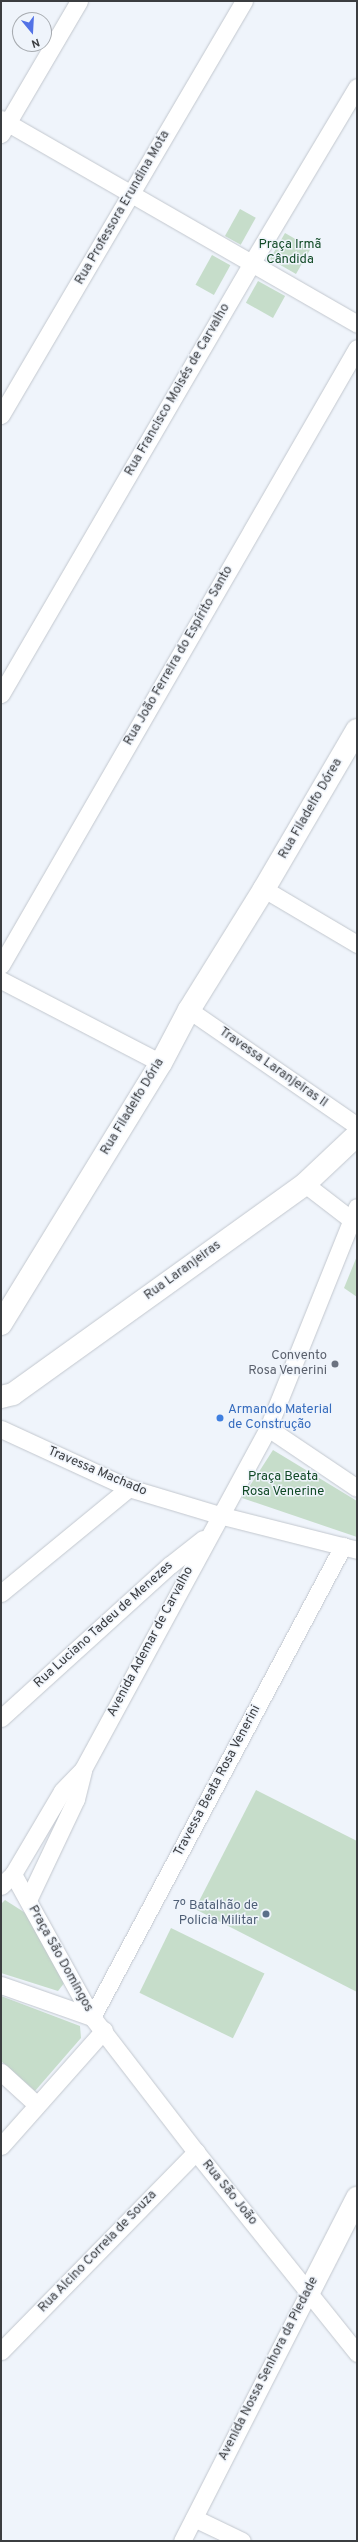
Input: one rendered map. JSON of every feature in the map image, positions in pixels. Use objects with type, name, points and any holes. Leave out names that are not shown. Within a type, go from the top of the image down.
[{"type":"street","points":[[79,1],[3,125],[130,195],[357,324]]},
{"type":"street","name":"Rua Professora Erundina Mota","points":[[1,414],[244,1]]},
{"type":"street","name":"Rua Francisco Moisés de Carvalho","points":[[1,694],[251,264],[357,87]]},
{"type":"street","name":"Rua João Ferreira do Espírito Santo","points":[[1,965],[357,348]]},
{"type":"street","name":"Rua Filadelfo Dórea","points":[[264,889],[357,730]]},
{"type":"street","points":[[264,889],[357,944]]},
{"type":"street","name":"Rua Filadelfo Dória","points":[[1,1324],[161,1063],[189,1010],[264,889]]},
{"type":"street","points":[[1,980],[161,1063]]},
{"type":"street","name":"Travessa Laranjeiras II","points":[[189,1010],[357,1126]]},
{"type":"street","name":"Rua Laranjeiras","points":[[1,1397],[13,1394],[305,1184],[357,1135]]},
{"type":"street","points":[[305,1184],[355,1217],[268,1428],[219,1515],[350,1548]]},
{"type":"street","points":[[268,1428],[357,1488]]},
{"type":"street","name":"Travessa Machado","points":[[1,1429],[129,1488],[219,1515]]},
{"type":"street","points":[[1,1593],[129,1488]]},
{"type":"street","name":"Avenida Ademar de Carvalho","points":[[28,1900],[76,1799],[84,1770],[219,1515]]},
{"type":"street","name":"Rua Luciano Tadeu de Menezes","points":[[1,1718],[170,1565],[209,1534]]},
{"type":"street","name":"Travessa Beata Rosa Venerini","points":[[92,2017],[350,1548]]},
{"type":"street","name":"Avenida Ademar de Carvalho","points":[[13,1874],[62,1791],[84,1770]]},
{"type":"street","points":[[1,1886],[13,1874]]},
{"type":"street","name":"Praça São Domingos","points":[[13,1874],[92,2017]]},
{"type":"street","name":"Praça São Domingos","points":[[1,1985],[92,2017]]},
{"type":"street","name":"Rua São João","points":[[92,2017],[104,2030],[196,2152],[354,2347]]},
{"type":"street","points":[[1,2146],[36,2104],[104,2030]]},
{"type":"street","points":[[1,2072],[36,2104]]},
{"type":"street","name":"Rua Alcino Correia de Souza","points":[[3,2344],[196,2152]]},
{"type":"street","name":"Avenida Nossa Senhora da Piedade","points":[[182,2541],[357,2198]]},
{"type":"street","points":[[194,2518],[242,2541]]},
{"type":"green space","name":"Praça Irmã Cândida","points":[[240,209],[256,218],[241,245],[225,236]]},
{"type":"green space","name":"Praça Irmã Cândida","points":[[285,233],[311,248],[296,274],[270,259]]},
{"type":"green space","name":"Praça Irmã Cândida","points":[[212,255],[230,265],[214,295],[196,285]]},
{"type":"green space","name":"Praça Irmã Cândida","points":[[258,281],[285,296],[273,318],[246,303]]},
{"type":"green space","points":[[357,1256],[357,1297],[344,1288]]},
{"type":"green space","name":"Praça Beata Rosa Venerine","points":[[273,1450],[357,1501],[357,1537],[242,1498]]},
{"type":"green space","points":[[256,1790],[357,1841],[357,1992],[195,1909]]},
{"type":"green space","points":[[5,1900],[27,1914],[65,1982],[58,1991],[1,1973],[1,1904]]},
{"type":"green space","points":[[171,1928],[264,1974],[233,2038],[139,1993]]},
{"type":"green space","points":[[1,1996],[80,2026],[81,2038],[35,2091],[1,2061]]},
{"type":"place","name":"Convento Rosa Venerini","points":[[335,1364]]},
{"type":"place","name":"Armando Material de Construção","points":[[220,1418]]},
{"type":"place","name":"7º Batalhão de Policia Militar","points":[[266,1914]]}]
